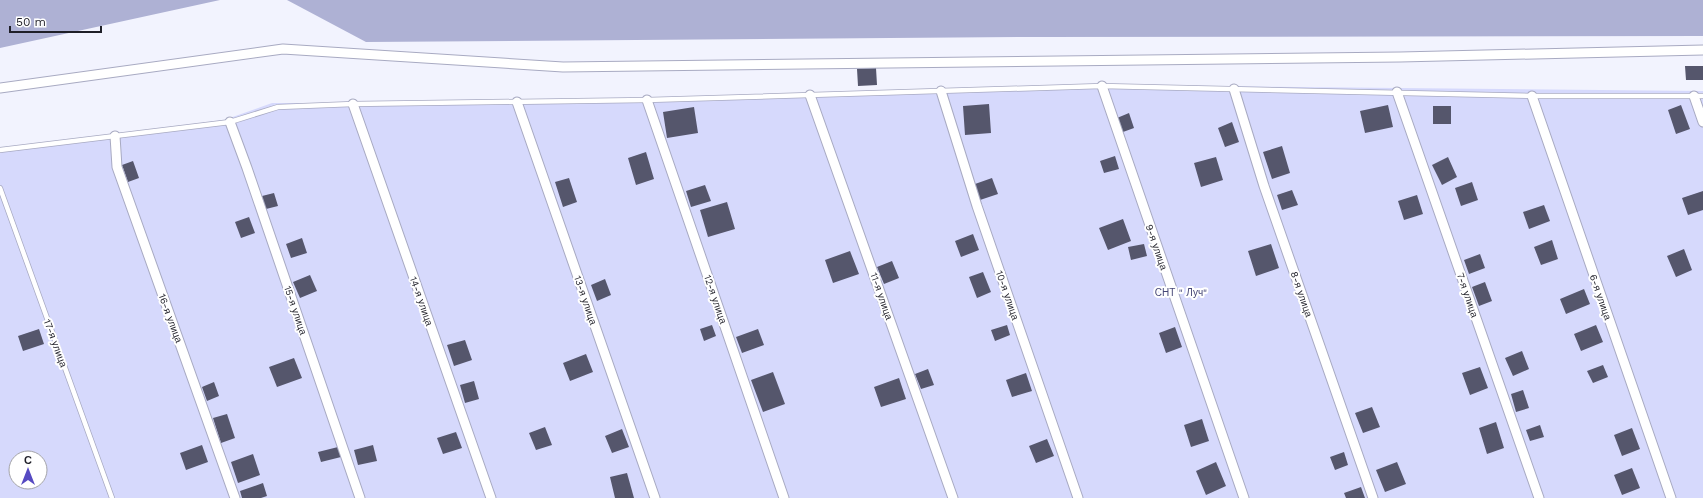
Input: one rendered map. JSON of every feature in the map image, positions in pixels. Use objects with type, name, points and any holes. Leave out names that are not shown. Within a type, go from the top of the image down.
[{"type":"street","points":[[0,88],[284,49],[563,67],[1400,58],[1703,50]]},
{"type":"street","name":"9-я улица","points":[[1102,86],[1244,498]]},
{"type":"street","name":"8-я улица","points":[[1234,89],[1264,186],[1373,498]]},
{"type":"street","name":"10-я улица","points":[[941,91],[977,206],[1078,498]]},
{"type":"street","name":"7-я улица","points":[[1397,92],[1539,498]]},
{"type":"street","name":"11-я улица","points":[[810,95],[953,498]]},
{"type":"street","name":"6-я улица","points":[[1532,96],[1671,498]]},
{"type":"street","points":[[1698,96],[1703,122]]},
{"type":"street","name":"12-я улица","points":[[647,100],[784,498]]},
{"type":"street","name":"13-я улица","points":[[517,102],[655,498]]},
{"type":"street","name":"14-я улица","points":[[353,104],[491,498]]},
{"type":"street","name":"15-я улица","points":[[230,122],[248,168],[360,498]]},
{"type":"street","name":"16-я улица","points":[[115,136],[117,166],[235,498]]},
{"type":"lane","points":[[0,150],[230,122],[278,107],[353,104],[647,100],[1102,86],[1532,96],[1698,96]]},
{"type":"lane","name":"17-я улица","points":[[0,188],[112,498]]},
{"type":"green space","name":"СНТ \" Луч\"","points":[[1103,85],[1703,91],[1703,498],[0,498],[0,149],[224,120],[272,103],[463,103]]},
{"type":"shaded area","points":[[0,0],[220,0],[0,48]]},
{"type":"shaded area","points":[[287,0],[1703,0],[1703,36],[1032,37],[366,42]]},
{"type":"building","points":[[1685,66],[1703,66],[1703,80],[1686,80]]},
{"type":"building","points":[[876,68],[877,85],[858,86],[857,69]]},
{"type":"building","points":[[989,104],[991,133],[965,135],[963,106]]},
{"type":"building","points":[[1388,105],[1393,127],[1365,133],[1360,111]]},
{"type":"building","points":[[1681,105],[1690,129],[1676,134],[1668,110]]},
{"type":"building","points":[[1433,106],[1451,106],[1451,124],[1433,124]]},
{"type":"building","points":[[694,107],[698,133],[667,138],[663,112]]},
{"type":"building","points":[[1129,113],[1134,128],[1123,132],[1117,118]]},
{"type":"building","points":[[1232,122],[1239,142],[1225,147],[1218,128]]},
{"type":"building","points":[[1282,146],[1290,173],[1272,179],[1263,152]]},
{"type":"building","points":[[646,152],[654,179],[636,185],[628,158]]},
{"type":"building","points":[[1115,156],[1119,169],[1104,173],[1100,161]]},
{"type":"building","points":[[1216,157],[1223,180],[1201,187],[1194,163]]},
{"type":"building","points":[[1448,157],[1457,177],[1442,185],[1432,165]]},
{"type":"building","points":[[133,161],[139,178],[128,182],[122,165]]},
{"type":"building","points":[[569,178],[577,202],[563,207],[555,182]]},
{"type":"building","points":[[992,178],[998,194],[980,200],[975,184]]},
{"type":"building","points":[[1472,182],[1478,200],[1461,206],[1455,188]]},
{"type":"building","points":[[705,185],[711,201],[691,207],[686,191]]},
{"type":"building","points":[[1292,190],[1298,205],[1282,210],[1277,195]]},
{"type":"building","points":[[1703,191],[1703,210],[1688,215],[1682,198]]},
{"type":"building","points":[[274,193],[278,206],[266,209],[262,196]]},
{"type":"building","points":[[1417,195],[1423,214],[1404,220],[1398,201]]},
{"type":"building","points":[[727,202],[735,229],[708,237],[700,210]]},
{"type":"building","points":[[1544,205],[1550,221],[1529,229],[1523,212]]},
{"type":"building","points":[[249,217],[255,233],[241,238],[235,222]]},
{"type":"building","points":[[1123,219],[1131,241],[1108,250],[1099,228]]},
{"type":"building","points":[[973,234],[979,250],[961,257],[955,241]]},
{"type":"building","points":[[302,238],[307,253],[291,258],[286,244]]},
{"type":"building","points":[[1552,240],[1558,259],[1541,265],[1534,247]]},
{"type":"building","points":[[1144,244],[1147,256],[1131,260],[1128,247]]},
{"type":"building","points":[[1271,244],[1279,268],[1256,276],[1248,251]]},
{"type":"building","points":[[1684,249],[1692,270],[1676,277],[1667,256]]},
{"type":"building","points":[[850,251],[859,274],[833,283],[825,260]]},
{"type":"building","points":[[1480,254],[1485,268],[1469,274],[1464,260]]},
{"type":"building","points":[[892,261],[899,278],[884,284],[877,267]]},
{"type":"building","points":[[983,272],[991,292],[977,298],[969,277]]},
{"type":"building","points":[[310,275],[317,291],[300,298],[293,282]]},
{"type":"building","points":[[605,279],[611,295],[597,301],[591,285]]},
{"type":"building","points":[[1485,282],[1492,301],[1479,306],[1472,287]]},
{"type":"building","points":[[1584,289],[1590,304],[1566,314],[1560,299]]},
{"type":"building","points":[[712,325],[716,336],[704,341],[700,329]]},
{"type":"building","points":[[1007,325],[1010,335],[995,341],[991,330]]},
{"type":"building","points":[[1596,325],[1603,342],[1581,351],[1574,334]]},
{"type":"building","points":[[1175,327],[1182,347],[1166,353],[1159,333]]},
{"type":"building","points":[[39,329],[44,344],[23,351],[18,336]]},
{"type":"building","points":[[758,329],[764,345],[742,353],[736,337]]},
{"type":"building","points":[[465,340],[472,360],[454,366],[447,345]]},
{"type":"building","points":[[1522,351],[1529,369],[1513,376],[1505,358]]},
{"type":"building","points":[[586,354],[593,372],[570,381],[563,363]]},
{"type":"building","points":[[294,358],[302,378],[277,387],[269,367]]},
{"type":"building","points":[[1603,365],[1608,377],[1593,383],[1587,371]]},
{"type":"building","points":[[1480,367],[1488,388],[1470,395],[1462,373]]},
{"type":"building","points":[[928,369],[934,385],[921,389],[915,374]]},
{"type":"building","points":[[773,372],[785,404],[763,412],[751,380]]},
{"type":"building","points":[[1026,373],[1032,391],[1012,397],[1006,380]]},
{"type":"building","points":[[899,378],[906,399],[881,407],[874,387]]},
{"type":"building","points":[[474,381],[479,399],[465,403],[460,385]]},
{"type":"building","points":[[214,382],[219,396],[207,401],[202,387]]},
{"type":"building","points":[[1523,390],[1529,408],[1516,412],[1511,394]]},
{"type":"building","points":[[1372,407],[1380,427],[1363,433],[1355,413]]},
{"type":"building","points":[[227,414],[235,438],[221,443],[213,418]]},
{"type":"building","points":[[1202,419],[1209,441],[1191,447],[1184,425]]},
{"type":"building","points":[[1496,422],[1504,448],[1487,454],[1479,428]]},
{"type":"building","points":[[1540,425],[1544,437],[1530,441],[1526,430]]},
{"type":"building","points":[[545,427],[552,445],[536,450],[529,433]]},
{"type":"building","points":[[1632,428],[1640,449],[1622,456],[1614,435]]},
{"type":"building","points":[[622,429],[629,447],[612,453],[605,436]]},
{"type":"building","points":[[456,432],[462,448],[443,454],[437,438]]},
{"type":"building","points":[[1047,439],[1054,456],[1036,463],[1029,446]]},
{"type":"building","points":[[202,445],[208,462],[186,470],[180,453]]},
{"type":"building","points":[[373,445],[377,461],[358,465],[354,450]]},
{"type":"building","points":[[338,447],[341,457],[321,462],[318,452]]},
{"type":"building","points":[[1344,452],[1348,465],[1335,470],[1330,457]]},
{"type":"building","points":[[253,454],[260,475],[238,483],[231,462]]},
{"type":"building","points":[[1216,462],[1226,486],[1206,495],[1196,471]]},
{"type":"building","points":[[1397,462],[1406,484],[1385,492],[1376,470]]},
{"type":"building","points":[[1632,468],[1640,488],[1622,495],[1614,475]]},
{"type":"building","points":[[627,473],[634,498],[615,498],[610,477]]},
{"type":"building","points":[[263,483],[267,496],[261,498],[242,498],[240,491]]},
{"type":"building","points":[[1361,487],[1365,498],[1346,498],[1344,493]]}]
